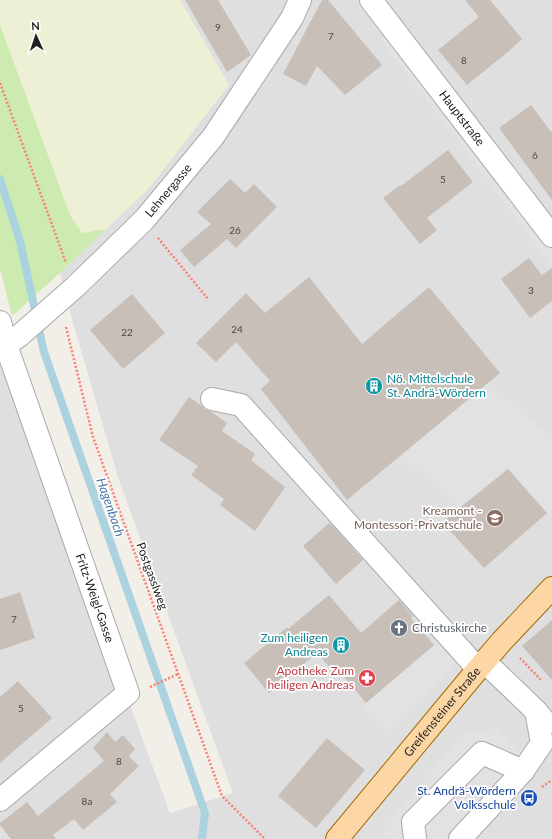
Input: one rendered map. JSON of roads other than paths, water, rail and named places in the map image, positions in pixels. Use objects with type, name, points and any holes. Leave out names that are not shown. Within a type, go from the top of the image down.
[{"type":"main road","name":"Greifensteiner Straße","points":[[337,839],[481,665],[552,588]]},
{"type":"street","name":"Lehnergasse","points":[[8,343],[67,294],[144,220],[213,137],[292,18],[300,0]]},
{"type":"street","name":"Hauptstraße","points":[[371,0],[552,236]]},
{"type":"street","points":[[0,322],[8,343]]},
{"type":"street","name":"Fritz-Weigl-Gasse","points":[[0,800],[128,693],[8,343]]},
{"type":"street","points":[[212,400],[241,405],[481,665],[536,712],[552,730]]},
{"type":"street","points":[[460,839],[523,771],[542,743],[536,712]]},
{"type":"street","points":[[415,839],[413,822],[482,753],[523,771]]},
{"type":"waterway","name":"Hagenbach","points":[[0,179],[20,241],[44,352],[205,813],[202,839]]},
{"type":"place","name":"Nö. Mittelschule St. Andrä-Wördern","points":[[374,386]]},
{"type":"place","name":"Kreamont - Montessori-Privatschule","points":[[495,518]]},
{"type":"place","name":"Christuskirche","points":[[399,628]]},
{"type":"place","name":"Zum heiligen Andreas","points":[[341,645]]},
{"type":"place","name":"Apotheke Zum heiligen Andreas","points":[[367,678]]},
{"type":"place","name":"St. Andrä-Wördern Volksschule","points":[[529,798]]}]
